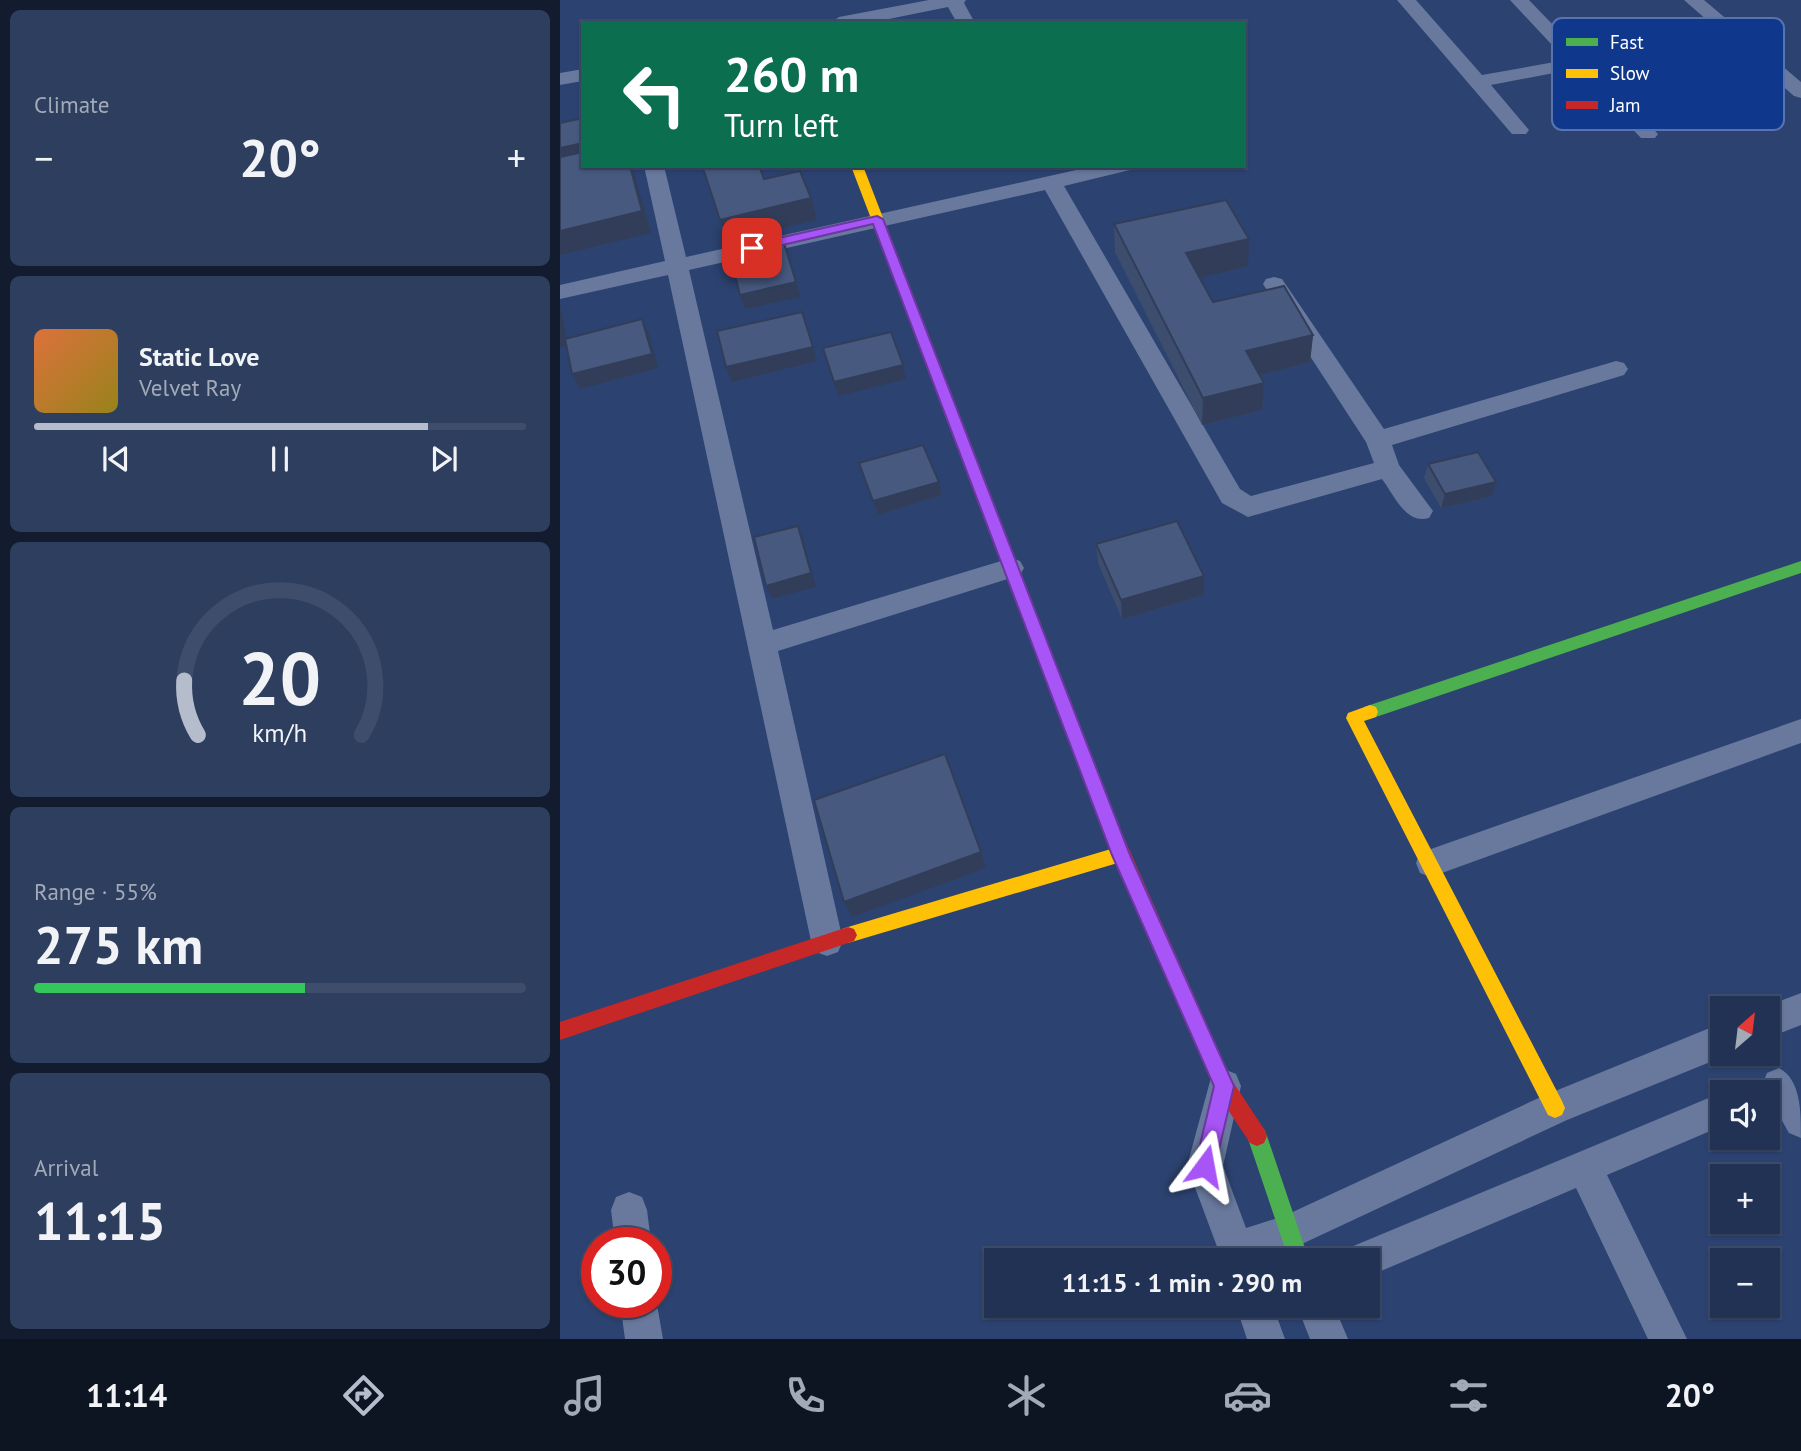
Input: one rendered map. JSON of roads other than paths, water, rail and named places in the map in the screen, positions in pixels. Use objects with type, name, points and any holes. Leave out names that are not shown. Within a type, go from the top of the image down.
[{"type":"street","points":[[849,0],[848,21],[955,0],[965,21]]},
{"type":"street","points":[[1406,0],[1519,130]]},
{"type":"street","points":[[1519,0],[1552,35]]},
{"type":"street","points":[[1693,0],[1714,18]]},
{"type":"street","points":[[1478,82],[1552,68]]},
{"type":"street","points":[[560,79],[581,75]]},
{"type":"street","points":[[1784,78],[1801,92]]},
{"type":"street","points":[[1644,130],[1648,134]]},
{"type":"street","points":[[654,168],[763,644],[827,941]]},
{"type":"street","points":[[858,168],[1121,855],[1224,1086],[1255,1132],[1294,1246],[1555,1108],[1710,1046]]},
{"type":"street","points":[[560,292],[1114,168]]},
{"type":"street","points":[[1051,182],[1231,496],[1239,503],[1248,507],[1388,468]]},
{"type":"street","points":[[1274,284],[1378,440],[1388,468],[1420,510]]},
{"type":"street","points":[[1378,440],[1616,369]]},
{"type":"street","points":[[1555,1108],[1354,718],[1801,567]]},
{"type":"street","points":[[763,644],[1011,568]]},
{"type":"street","points":[[1431,863],[1801,731]]},
{"type":"street","points":[[560,1031],[827,941],[1121,855]]},
{"type":"street","points":[[1780,1017],[1801,1009]]},
{"type":"street","points":[[1781,1084],[1801,1121]]},
{"type":"street","points":[[1224,1086],[1205,1166],[1235,1248]]},
{"type":"street","points":[[1380,1253],[1710,1114]]},
{"type":"street","points":[[1584,1167],[1668,1339]]},
{"type":"street","points":[[641,1318],[644,1339]]},
{"type":"street","points":[[1259,1318],[1266,1339]]},
{"type":"street","points":[[1321,1318],[1329,1339]]}]
